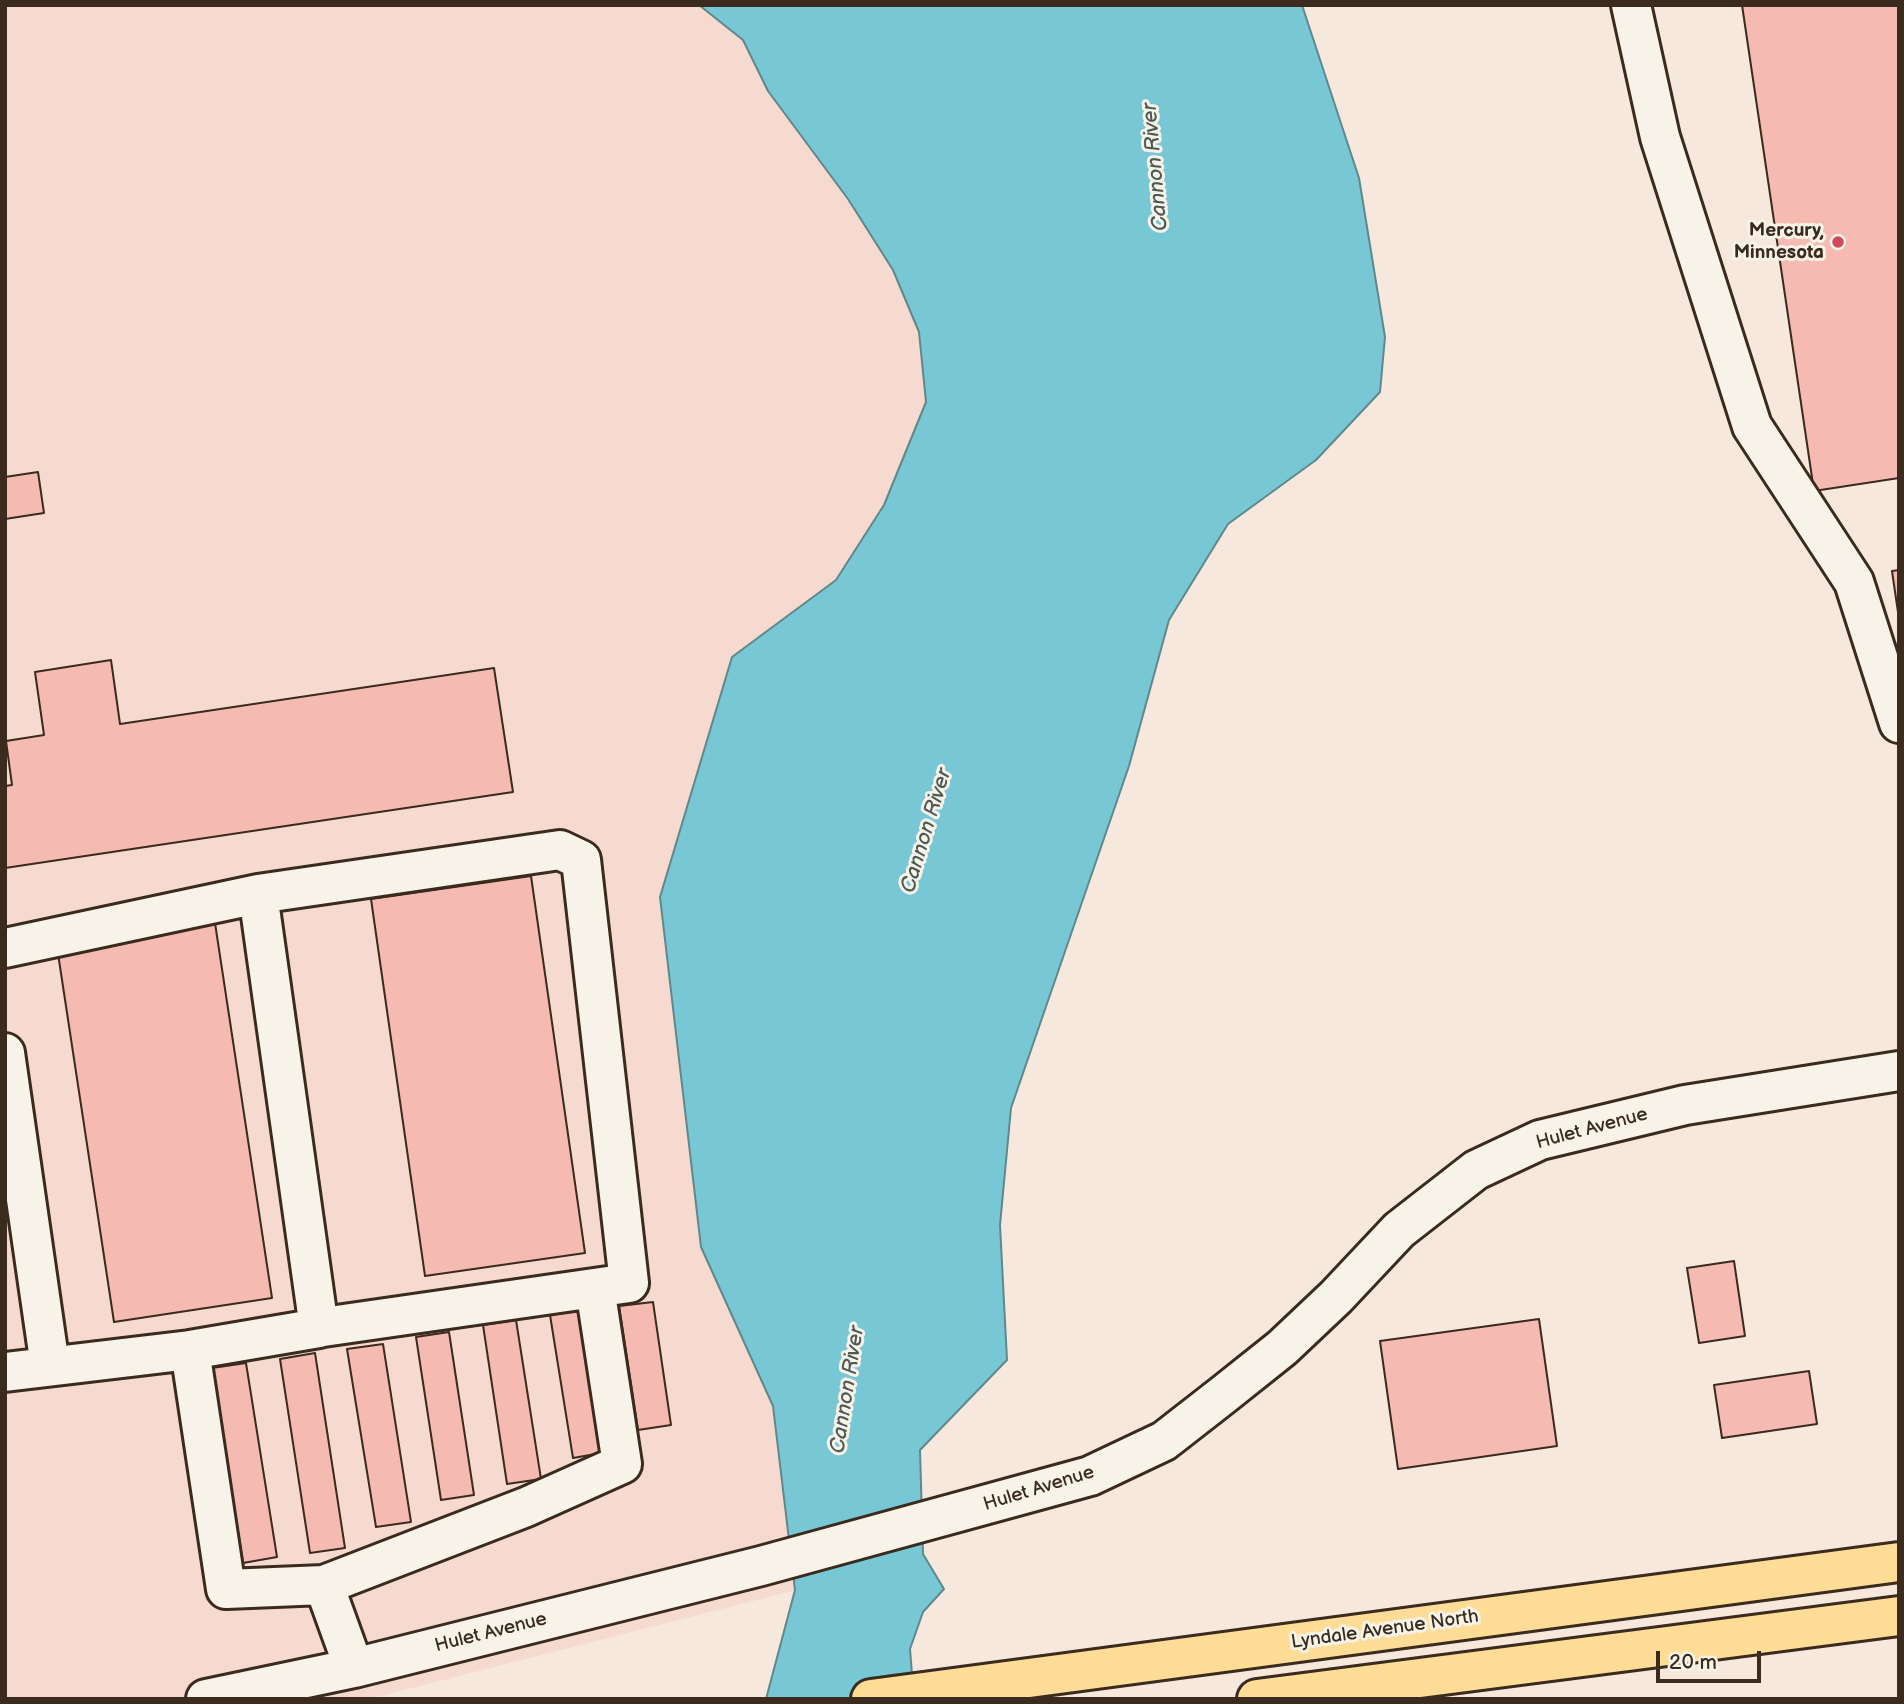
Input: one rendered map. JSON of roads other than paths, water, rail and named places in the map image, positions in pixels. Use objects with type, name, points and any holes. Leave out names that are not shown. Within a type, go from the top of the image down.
[{"type":"highway","name":"Lyndale Avenue North","points":[[870,1699],[1899,1562]]},
{"type":"highway","points":[[1257,1699],[1899,1616]]},
{"type":"street","points":[[1631,5],[1660,137],[1752,426],[1854,582],[1899,723]]},
{"type":"street","points":[[5,948],[258,894],[560,850],[581,860],[629,1283],[316,1328],[190,1350],[5,1371]]},
{"type":"street","points":[[258,894],[319,1328],[316,1328]]},
{"type":"street","points":[[5,1053],[50,1366]]},
{"type":"street","name":"Hulet Avenue","points":[[206,1699],[354,1668],[761,1566],[1090,1476],[1164,1441],[1282,1348],[1336,1297],[1399,1230],[1475,1170],[1540,1140],[1685,1105],[1899,1071]]},
{"type":"street","points":[[190,1350],[226,1590],[324,1585],[526,1507],[622,1464],[595,1288]]},
{"type":"street","points":[[324,1585],[354,1668]]},
{"type":"water","name":"Cannon River","points":[[699,5],[1302,5],[1359,178],[1385,337],[1380,392],[1316,460],[1228,524],[1169,620],[1129,766],[1011,1108],[1000,1225],[1007,1360],[920,1450],[923,1554],[944,1589],[923,1612],[910,1649],[914,1699],[766,1699],[795,1590],[773,1406],[701,1247],[660,897],[732,657],[836,580],[884,505],[926,402],[919,332],[893,270],[848,199],[768,91],[743,40]]},
{"type":"place","name":"Mercury, Minnesota","points":[[1838,242]]}]
